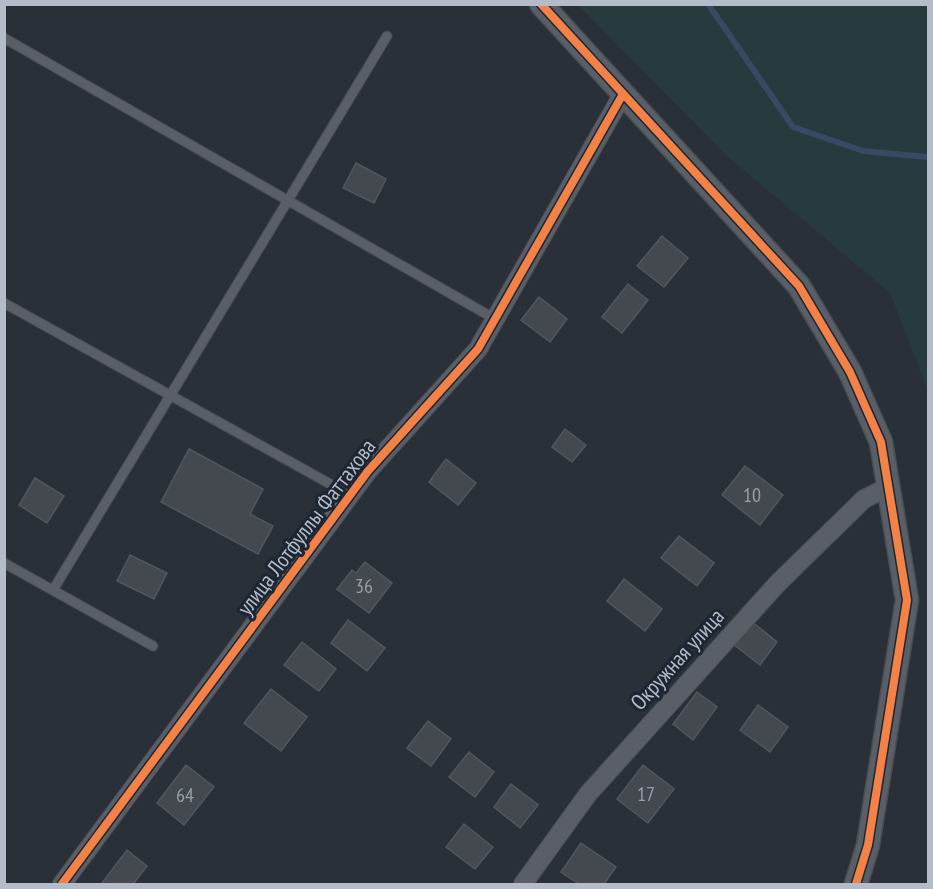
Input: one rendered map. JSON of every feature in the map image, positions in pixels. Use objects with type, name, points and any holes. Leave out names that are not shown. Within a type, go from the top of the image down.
[{"type":"street","points":[[541,4],[799,286],[850,372],[881,442],[907,600],[868,845],[856,885]]},
{"type":"street","name":"улица Лотфуллы Фаттахова","points":[[62,885],[368,471],[478,348],[622,94]]},
{"type":"street","name":"Окружная улица","points":[[523,885],[588,794],[778,583],[864,500],[888,487]]},
{"type":"lane","points":[[53,590],[387,36]]},
{"type":"lane","points":[[4,38],[495,319]]},
{"type":"lane","points":[[4,303],[350,495]]},
{"type":"lane","points":[[4,563],[153,646]]},
{"type":"green space","points":[[578,5],[928,5],[928,391],[890,293],[728,157]]},
{"type":"building","points":[[356,163],[386,179],[374,203],[343,188]]},
{"type":"building","points":[[662,236],[688,258],[664,287],[637,266]]},
{"type":"building","points":[[628,284],[648,300],[622,333],[602,317]]},
{"type":"building","points":[[539,297],[567,319],[550,342],[521,320]]},
{"type":"building","points":[[565,429],[586,445],[572,462],[552,447]]},
{"type":"building","points":[[189,449],[263,489],[250,514],[273,526],[258,554],[161,502]]},
{"type":"building","points":[[446,459],[476,483],[458,505],[429,482]]},
{"type":"building","points":[[745,466],[783,495],[760,525],[722,495]]},
{"type":"building","points":[[35,478],[64,496],[47,523],[19,505]]},
{"type":"building","points":[[679,536],[714,563],[697,586],[661,558]]},
{"type":"building","points":[[130,555],[167,573],[154,599],[117,581]]},
{"type":"building","points":[[365,562],[392,583],[369,613],[337,589],[352,570],[356,573]]},
{"type":"building","points":[[624,579],[662,609],[645,631],[607,601]]},
{"type":"building","points":[[348,620],[385,648],[367,671],[331,643]]},
{"type":"building","points":[[750,620],[777,642],[760,665],[732,643]]},
{"type":"building","points":[[302,642],[336,669],[319,691],[284,665]]},
{"type":"building","points":[[271,689],[307,717],[281,751],[244,723]]},
{"type":"building","points":[[697,692],[717,707],[693,740],[673,724]]},
{"type":"building","points":[[758,705],[788,727],[770,752],[740,730]]},
{"type":"building","points":[[428,721],[451,739],[431,766],[407,748]]},
{"type":"building","points":[[469,752],[494,772],[475,797],[449,777]]},
{"type":"building","points":[[186,765],[214,787],[184,825],[157,803]]},
{"type":"building","points":[[643,765],[674,789],[648,823],[617,799]]},
{"type":"building","points":[[511,784],[538,805],[520,828],[494,807]]},
{"type":"building","points":[[464,824],[493,847],[475,869],[446,847]]},
{"type":"building","points":[[581,843],[616,867],[604,884],[579,884],[561,872]]},
{"type":"building","points":[[127,850],[147,866],[133,884],[102,883]]},
{"type":"waterway","points":[[708,4],[793,127],[863,151],[928,157]]},
{"type":"cycle path","points":[[541,4],[799,286],[850,372],[881,442],[907,600],[868,845],[856,884]]},
{"type":"cycle path","points":[[62,884],[368,471],[478,349],[623,94]]}]
